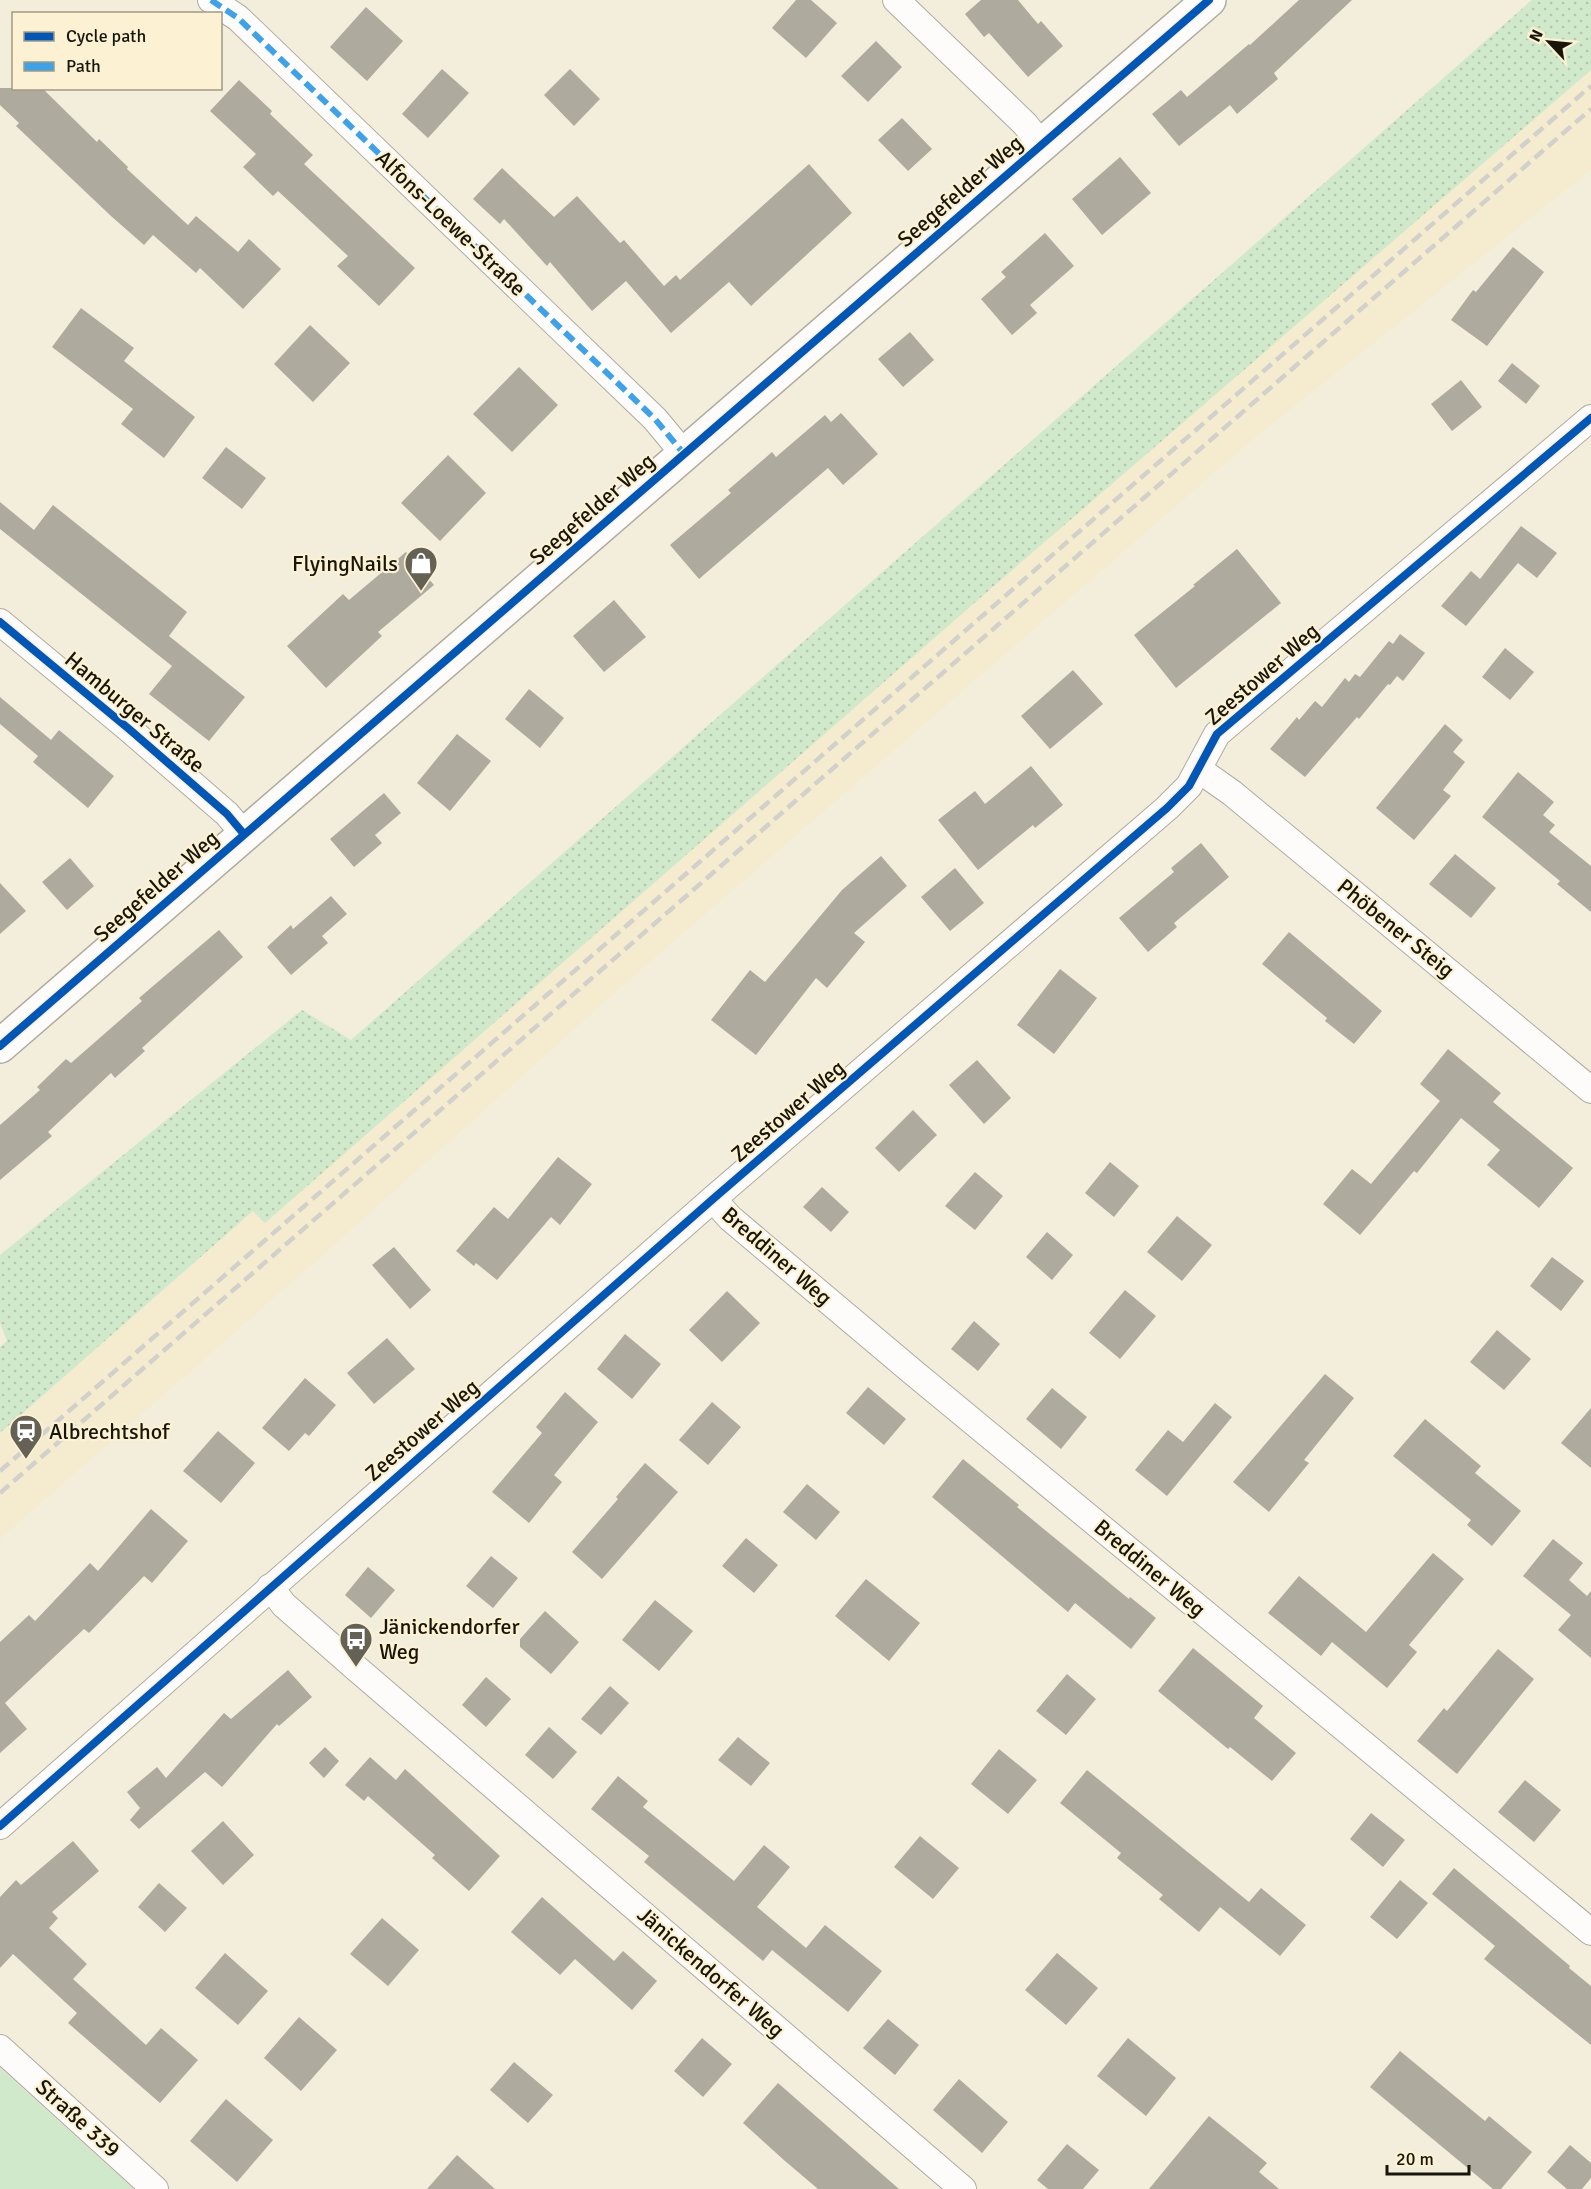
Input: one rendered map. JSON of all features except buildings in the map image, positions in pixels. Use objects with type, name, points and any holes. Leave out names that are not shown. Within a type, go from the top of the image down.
[{"type":"street","name":"Alfons-Loewe-Straße","points":[[211,0],[247,26],[655,419],[684,454]]},
{"type":"street","points":[[896,0],[1025,124],[1042,146]]},
{"type":"street","name":"Seegefelder Weg","points":[[0,1046],[243,833],[1209,0]]},
{"type":"street","name":"Zeestower Weg","points":[[0,1826],[713,1199],[1167,808],[1189,786],[1217,734],[1591,418]]},
{"type":"street","name":"Hamburger Straße","points":[[0,622],[228,814],[243,833]]},
{"type":"street","name":"Phöbener Steig","points":[[1198,769],[1226,788],[1591,1090]]},
{"type":"street","name":"Breddiner Weg","points":[[713,1199],[730,1218],[914,1373],[1591,1932]]},
{"type":"street","name":"Jänickendorfer Weg","points":[[270,1587],[284,1605],[347,1660],[963,2189]]},
{"type":"street","name":"Straße 339","points":[[0,2048],[155,2189]]},
{"type":"shaded area","points":[[1591,70],[1591,170],[1258,435],[628,981],[333,1246],[0,1539],[0,1433],[254,1211],[265,1223],[995,585]]},
{"type":"green space","points":[[1532,0],[1591,0],[1591,70],[995,585],[265,1223],[253,1211],[0,1433],[0,1347],[7,1341],[0,1323],[0,1255],[302,1010],[351,1040]]},
{"type":"green space","points":[[0,2068],[134,2189],[0,2189]]},
{"type":"railway","points":[[0,1471],[1591,86]]},
{"type":"railway","points":[[0,1493],[1591,109]]},
{"type":"marked path","points":[[211,0],[238,18],[655,419],[684,454]]},
{"type":"cycle path","points":[[0,1046],[1209,0]]},
{"type":"cycle path","points":[[0,1826],[713,1199],[1167,808],[1189,786],[1217,734],[1591,418]]},
{"type":"cycle path","points":[[0,622],[227,814],[243,833]]},
{"type":"place","name":"FlyingNails","points":[[421,592]]},
{"type":"place","name":"Albrechtshof","points":[[26,1460]]},
{"type":"place","name":"Jänickendorfer Weg","points":[[356,1668]]}]
